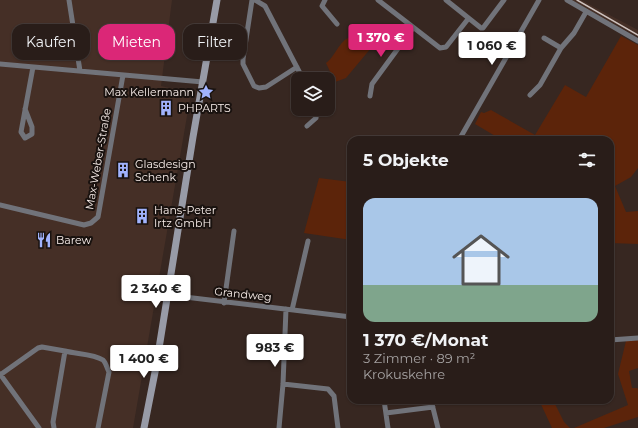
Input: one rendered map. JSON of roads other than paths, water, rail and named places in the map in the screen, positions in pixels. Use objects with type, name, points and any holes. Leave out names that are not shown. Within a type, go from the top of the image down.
[{"type":"main road","points":[[144,428],[156,366],[217,0]]},
{"type":"street","points":[[69,0],[80,71]]},
{"type":"street","points":[[297,67],[264,88],[257,87],[252,82],[243,64],[243,59],[254,0],[265,6],[297,67],[300,72]]},
{"type":"street","points":[[325,0],[322,6],[337,24]]},
{"type":"street","points":[[378,0],[440,48],[446,47],[468,19]]},
{"type":"street","points":[[446,0],[477,26],[483,28],[504,0]]},
{"type":"street","points":[[461,136],[539,0]]},
{"type":"street","points":[[566,0],[638,41]]},
{"type":"street","points":[[530,95],[540,85],[561,48],[574,33],[586,12]]},
{"type":"street","points":[[370,96],[372,84],[414,28]]},
{"type":"street","points":[[544,38],[561,48]]},
{"type":"street","points":[[0,64],[203,82]]},
{"type":"street","points":[[25,109],[32,127],[32,134],[25,138],[21,132],[25,109],[33,67]]},
{"type":"street","name":"Max-Weber-Straße","points":[[0,205],[84,225],[91,223],[98,217],[123,75]]},
{"type":"street","points":[[307,126],[316,116]]},
{"type":"street","points":[[224,303],[234,231]]},
{"type":"street","points":[[279,428],[289,310],[308,241]]},
{"type":"street","name":"Grandweg","points":[[168,295],[224,303],[347,317]]},
{"type":"street","points":[[614,340],[638,338]]},
{"type":"street","points":[[40,428],[0,375],[38,348],[42,347],[96,358],[106,364],[109,372],[98,428]]},
{"type":"street","points":[[54,428],[53,422],[65,351]]},
{"type":"street","points":[[283,384],[328,389],[334,396],[338,428]]},
{"type":"street","points":[[385,404],[388,428]]},
{"type":"street","points":[[432,404],[438,428]]},
{"type":"street","points":[[386,413],[433,407]]},
{"type":"street","points":[[34,419],[36,428]]},
{"type":"railway","points":[[577,0],[638,35]]},
{"type":"place","name":"Max Kellermann","points":[[206,92]]},
{"type":"place","name":"PHPARTS","points":[[166,108]]},
{"type":"place","name":"Glasdesign Schenk","points":[[123,170]]},
{"type":"place","name":"Hans-Peter Irtz GmbH","points":[[142,216]]},
{"type":"place","name":"Barew","points":[[44,240]]}]
